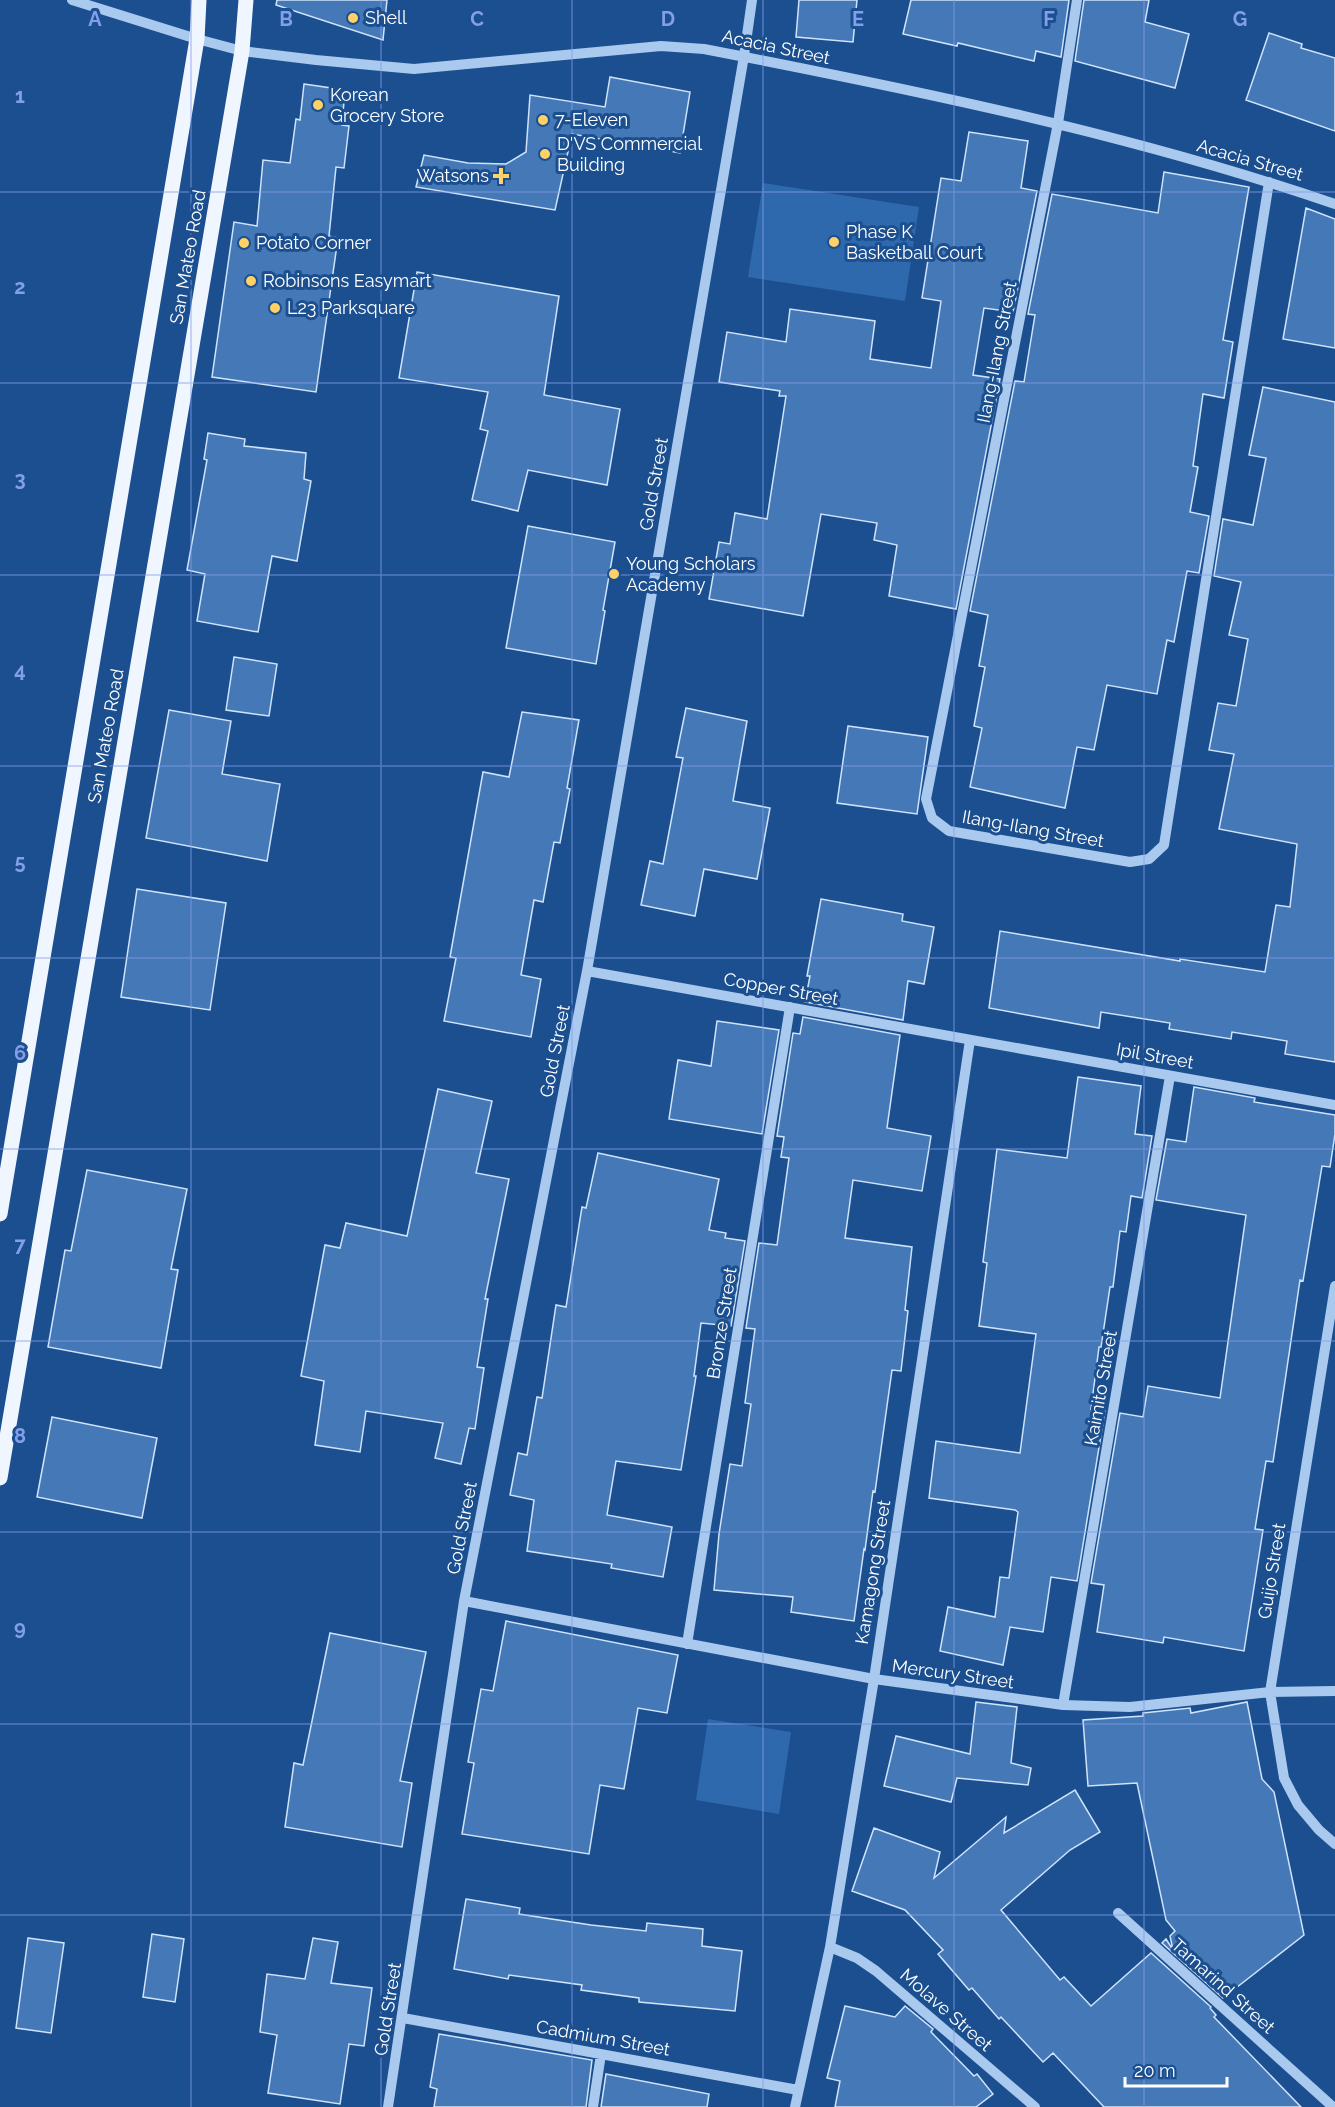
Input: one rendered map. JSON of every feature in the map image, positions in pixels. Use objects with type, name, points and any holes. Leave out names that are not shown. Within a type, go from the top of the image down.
[{"type":"main road","name":"San Mateo Road","points":[[0,1214],[197,39],[200,0]]},
{"type":"main road","name":"San Mateo Road","points":[[0,1478],[242,51],[246,0]]},
{"type":"street","name":"Acacia Street","points":[[72,0],[242,51],[414,69],[661,46],[704,49],[1058,123],[1269,182],[1335,204]]},
{"type":"street","name":"Gold Street","points":[[388,2107],[464,1601],[587,971],[752,0]]},
{"type":"street","name":"Ilang-Ilang Street","points":[[1077,0],[1058,123],[926,799],[933,818],[949,831],[1130,862],[1149,859],[1164,845],[1269,182]]},
{"type":"street","name":"Copper Street","points":[[587,971],[970,1040]]},
{"type":"street","name":"Bronze Street","points":[[687,1644],[790,1007]]},
{"type":"street","name":"Ipil Street","points":[[970,1040],[1335,1105]]},
{"type":"street","name":"Kamagong Street","points":[[795,2107],[830,1947],[874,1679],[970,1040]]},
{"type":"street","name":"Kaimito Street","points":[[1063,1705],[1170,1076]]},
{"type":"street","name":"Guijo Street","points":[[1335,1286],[1270,1692],[1284,1778],[1298,1805],[1319,1830],[1335,1844]]},
{"type":"street","name":"Mercury Street","points":[[464,1601],[874,1679],[1063,1705],[1130,1707],[1270,1692],[1335,1691]]},
{"type":"street","name":"Tamarind Street","points":[[1118,1913],[1333,2107]]},
{"type":"street","name":"Molave Street","points":[[830,1947],[857,1958],[876,1971],[1031,2106]]},
{"type":"street","name":"Cadmium Street","points":[[403,2018],[798,2090]]},
{"type":"street","points":[[592,2107],[601,2054]]},
{"type":"shaded area","name":"Phase K Basketball Court","points":[[763,183],[919,207],[905,301],[748,277]]},
{"type":"shaded area","points":[[708,1719],[791,1732],[779,1814],[696,1800]]},
{"type":"building","name":"Shell","points":[[277,0],[387,0],[383,40],[276,5]]},
{"type":"building","points":[[799,0],[857,0],[853,42],[796,37]]},
{"type":"building","points":[[911,0],[1069,0],[1061,57],[1036,51],[1034,61],[958,43],[957,46],[903,34]]},
{"type":"building","points":[[1084,0],[1149,0],[1145,22],[1189,34],[1175,88],[1075,61]]},
{"type":"building","points":[[1269,33],[1302,44],[1301,48],[1335,58],[1335,131],[1246,100]]},
{"type":"building","points":[[610,77],[690,92],[680,153],[572,134],[555,210],[416,187],[424,155],[468,163],[506,164],[526,152],[530,95],[605,107]]},
{"type":"building","name":"L23 Parksquare","points":[[304,84],[345,90],[342,125],[349,126],[344,168],[336,167],[329,236],[338,238],[316,392],[212,377],[234,222],[257,226],[263,160],[290,163],[296,119],[300,120]]},
{"type":"building","points":[[969,132],[1028,141],[1021,188],[1037,191],[1013,312],[984,308],[973,375],[1000,379],[956,609],[889,596],[897,545],[874,540],[877,523],[821,514],[803,616],[709,599],[719,542],[730,544],[735,513],[767,519],[786,396],[779,396],[780,391],[719,382],[727,332],[786,342],[790,309],[875,321],[870,359],[931,368],[941,301],[922,298],[941,178],[961,181]]},
{"type":"building","points":[[1164,172],[1249,187],[1223,340],[1233,342],[1224,398],[1203,394],[1193,466],[1198,467],[1190,512],[1209,516],[1199,573],[1187,571],[1174,642],[1167,640],[1157,694],[1107,685],[1094,750],[1077,747],[1065,808],[970,787],[982,728],[974,726],[985,667],[979,666],[988,615],[970,611],[1015,381],[1024,382],[1035,315],[1028,314],[1052,194],[1158,213]]},
{"type":"building","points":[[1306,208],[1335,219],[1335,348],[1283,339]]},
{"type":"building","points":[[417,272],[559,296],[544,395],[620,409],[607,485],[528,470],[518,511],[472,500],[488,431],[480,429],[488,392],[399,378]]},
{"type":"building","points":[[1263,387],[1335,402],[1335,1062],[1285,1054],[1287,1041],[1232,1032],[1231,1039],[1169,1029],[1170,1023],[1101,1012],[1099,1028],[989,1008],[1000,931],[1180,961],[1180,959],[1265,972],[1276,905],[1290,907],[1297,844],[1219,829],[1234,754],[1209,750],[1218,703],[1236,706],[1248,639],[1229,635],[1241,582],[1214,576],[1223,519],[1253,525],[1266,458],[1249,455]]},
{"type":"building","points":[[208,433],[245,439],[244,446],[306,453],[304,479],[311,481],[297,561],[272,556],[258,632],[197,621],[205,574],[187,570],[207,460],[204,459]]},
{"type":"building","points":[[528,526],[615,542],[596,664],[506,648]]},
{"type":"building","points":[[234,657],[277,664],[269,716],[226,710]]},
{"type":"building","points":[[686,708],[747,721],[733,801],[770,808],[757,879],[704,869],[695,916],[641,905],[650,861],[663,864],[683,758],[676,757]]},
{"type":"building","points":[[169,710],[231,721],[222,774],[280,784],[267,861],[146,838]]},
{"type":"building","points":[[522,712],[579,720],[560,843],[554,842],[543,902],[534,900],[521,975],[541,979],[531,1037],[444,1021],[456,958],[450,957],[483,772],[509,777]]},
{"type":"building","points":[[848,726],[928,737],[917,814],[837,803]]},
{"type":"building","points":[[137,889],[226,903],[210,1010],[121,997]]},
{"type":"building","points":[[821,899],[903,914],[902,921],[934,927],[924,984],[908,981],[903,1020],[805,1002],[810,976],[807,976]]},
{"type":"building","points":[[803,1017],[900,1035],[887,1128],[931,1136],[922,1191],[853,1180],[845,1238],[912,1247],[901,1371],[892,1370],[854,1621],[791,1612],[793,1597],[714,1590],[719,1534],[730,1464],[742,1466],[751,1404],[745,1403],[755,1329],[746,1328],[759,1243],[777,1245],[789,1158],[781,1157],[784,1137],[777,1136],[793,1033],[800,1034]]},
{"type":"building","points":[[717,1021],[779,1030],[762,1134],[669,1119],[678,1060],[711,1066]]},
{"type":"building","points":[[1078,1077],[1141,1086],[1135,1134],[1152,1136],[1142,1198],[1131,1196],[1126,1232],[1120,1231],[1113,1287],[1110,1287],[1101,1347],[1099,1347],[1091,1409],[1105,1411],[1077,1581],[1051,1577],[1043,1632],[1010,1627],[1003,1665],[940,1651],[948,1607],[995,1617],[1000,1577],[1009,1578],[1018,1512],[929,1498],[936,1441],[1020,1453],[1036,1334],[979,1326],[987,1263],[983,1262],[997,1149],[1067,1158]]},
{"type":"building","points":[[1194,1087],[1255,1098],[1254,1102],[1335,1115],[1335,1134],[1330,1167],[1322,1166],[1303,1281],[1300,1280],[1273,1462],[1266,1461],[1255,1529],[1263,1530],[1244,1651],[1164,1637],[1163,1643],[1097,1632],[1104,1585],[1091,1583],[1120,1413],[1143,1417],[1148,1386],[1220,1398],[1246,1215],[1156,1200],[1167,1139],[1186,1142]]},
{"type":"building","points":[[438,1089],[492,1101],[476,1173],[509,1179],[485,1299],[488,1299],[477,1367],[484,1368],[475,1429],[469,1428],[461,1464],[435,1458],[443,1423],[366,1411],[360,1452],[315,1445],[324,1381],[301,1376],[325,1245],[340,1248],[346,1223],[407,1236]]},
{"type":"building","points":[[598,1153],[719,1179],[709,1230],[726,1233],[725,1238],[745,1241],[731,1326],[701,1323],[694,1376],[696,1376],[681,1470],[616,1461],[607,1515],[672,1527],[663,1577],[611,1568],[612,1564],[527,1551],[534,1500],[510,1495],[518,1453],[527,1455],[537,1397],[542,1398],[556,1305],[566,1307],[582,1207],[586,1208]]},
{"type":"building","points":[[87,1170],[187,1189],[171,1269],[178,1270],[161,1368],[48,1347],[65,1250],[71,1251]]},
{"type":"building","points":[[52,1417],[157,1438],[142,1518],[37,1497]]},
{"type":"building","points":[[506,1621],[678,1655],[667,1713],[638,1708],[624,1789],[600,1785],[589,1854],[462,1834],[474,1763],[468,1762],[481,1689],[493,1691]]},
{"type":"building","points":[[330,1633],[426,1652],[400,1781],[412,1783],[402,1847],[285,1827],[294,1763],[303,1765]]},
{"type":"building","points":[[976,1702],[1017,1707],[1011,1763],[1031,1768],[1028,1785],[957,1778],[951,1802],[884,1786],[896,1736],[970,1754]]},
{"type":"building","points":[[1247,1702],[1262,1779],[1274,1792],[1304,1935],[1223,1998],[1162,1943],[1166,1939],[1173,1950],[1170,1936],[1175,1931],[1166,1920],[1137,1783],[1088,1786],[1083,1720],[1143,1716],[1143,1713],[1190,1708],[1191,1713]]},
{"type":"building","points":[[1075,1790],[1100,1832],[1070,1850],[1001,1910],[1060,1980],[1064,1977],[1091,2006],[1151,1953],[1211,2007],[1216,2015],[1214,2017],[1301,2107],[1104,2107],[1053,2053],[1043,2062],[1001,2017],[999,2019],[972,1988],[969,1990],[938,1954],[943,1950],[905,1910],[852,1891],[874,1828],[940,1852],[934,1878],[1006,1817],[1004,1833]]},
{"type":"building","points":[[466,1899],[520,1908],[519,1914],[591,1925],[646,1931],[647,1923],[703,1929],[702,1946],[742,1951],[735,2011],[639,2002],[639,1998],[581,1990],[582,1985],[509,1975],[508,1979],[454,1969]]},
{"type":"building","points":[[152,1934],[184,1939],[175,2002],[143,1997]]},
{"type":"building","points":[[28,1938],[64,1943],[51,2033],[16,2028]]},
{"type":"building","points":[[313,1938],[338,1942],[331,1983],[372,1988],[364,2046],[349,2044],[340,2104],[268,2093],[277,2035],[260,2032],[267,1974],[305,1979]]},
{"type":"building","points":[[845,2006],[895,2017],[905,2006],[933,2029],[931,2032],[974,2076],[977,2074],[993,2094],[976,2107],[835,2107],[840,2081],[827,2078]]},
{"type":"building","points":[[439,2034],[592,2060],[586,2107],[434,2107],[437,2089],[430,2087]]},
{"type":"building","points":[[606,2074],[709,2094],[707,2107],[601,2107]]},
{"type":"place","name":"Shell","points":[[353,18]]},
{"type":"place","name":"Korean Grocery Store","points":[[318,105]]},
{"type":"place","name":"7-Eleven","points":[[543,120]]},
{"type":"place","name":"D'VS Commercial Building","points":[[545,154]]},
{"type":"place","name":"Watsons","points":[[501,176]]},
{"type":"place","name":"Phase K Basketball Court","points":[[834,242]]},
{"type":"place","name":"Potato Corner","points":[[244,243]]},
{"type":"place","name":"Robinsons Easymart","points":[[251,281]]},
{"type":"place","name":"L23 Parksquare","points":[[275,308]]},
{"type":"place","name":"Young Scholars Academy","points":[[614,574]]}]
